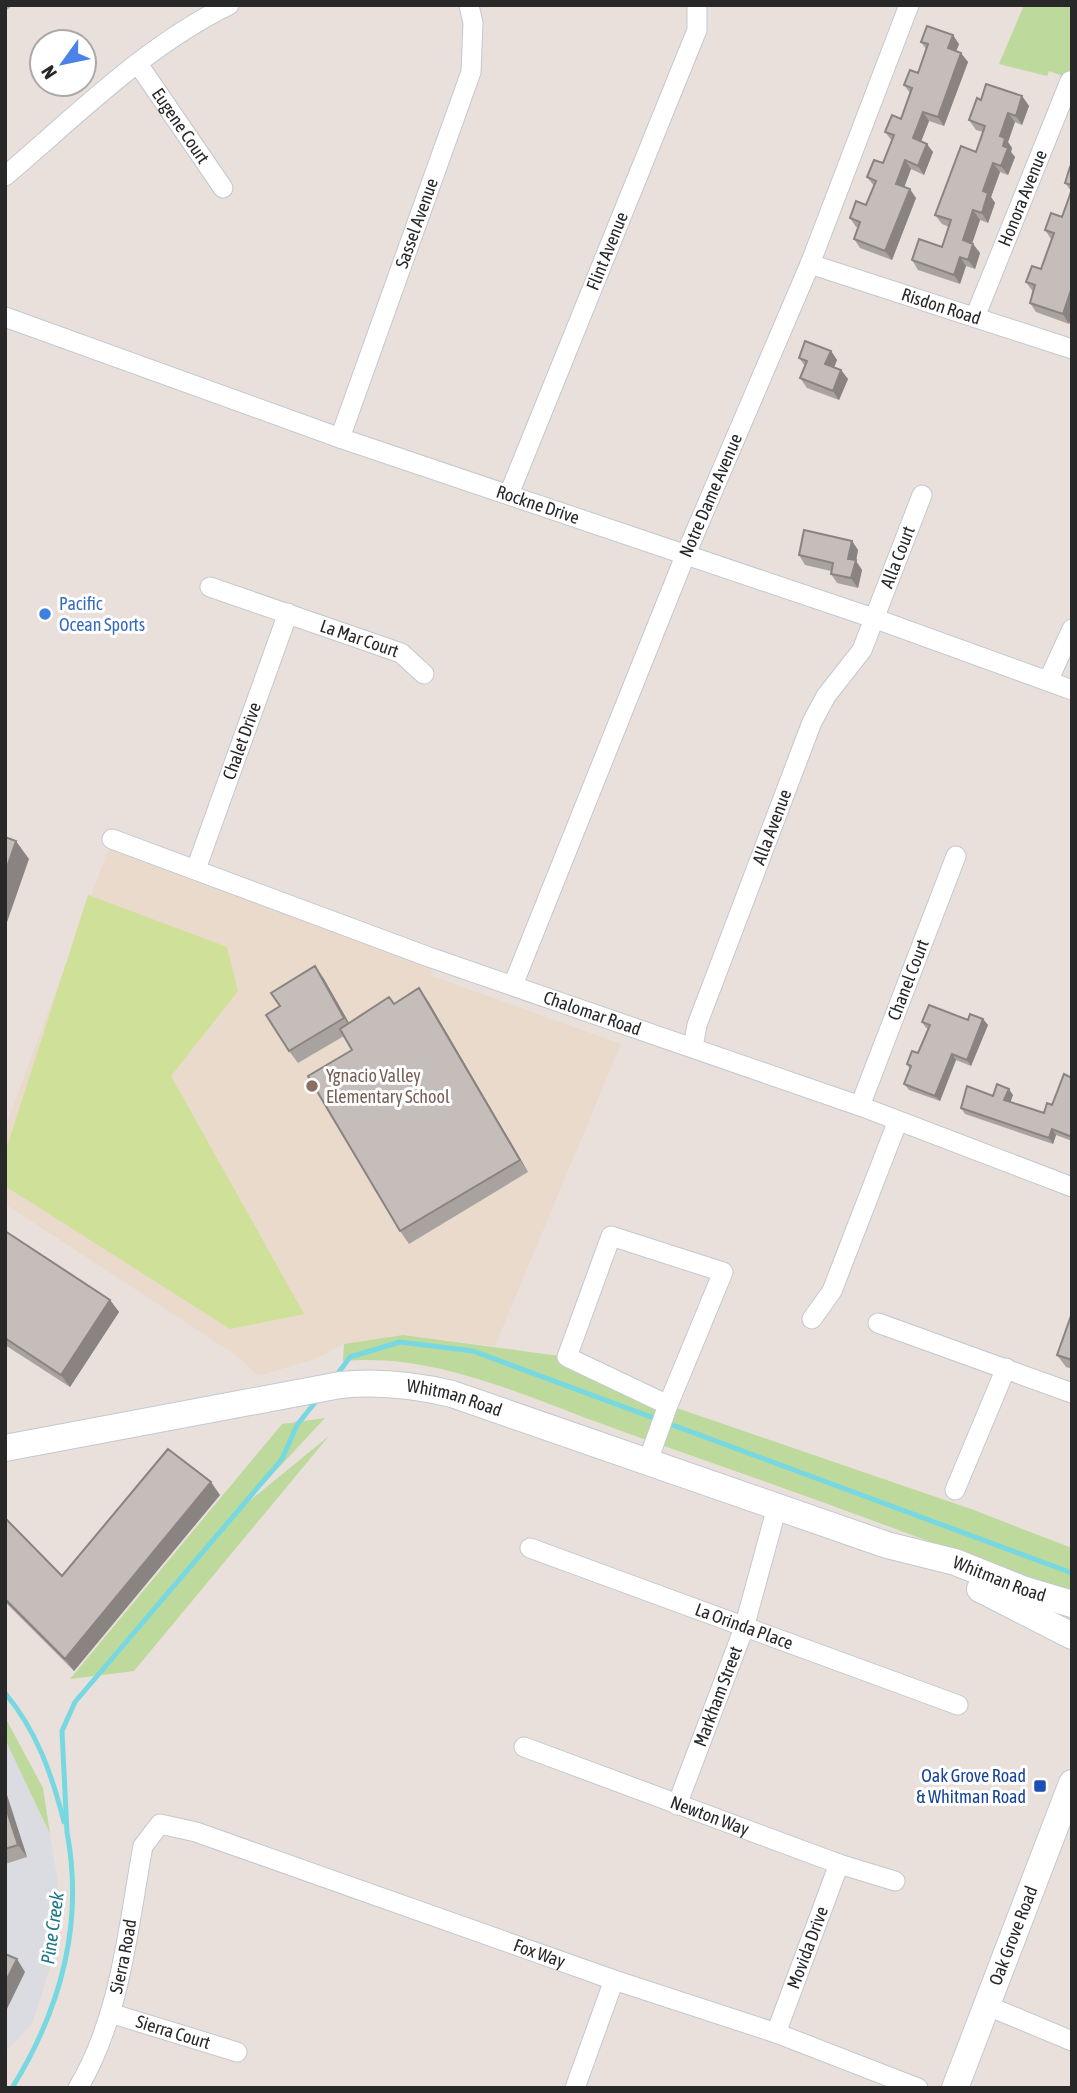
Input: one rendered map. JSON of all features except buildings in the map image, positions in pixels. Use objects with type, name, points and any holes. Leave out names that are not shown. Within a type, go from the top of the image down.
[{"type":"street","points":[[5,176],[138,64],[195,22],[229,5]]},
{"type":"street","name":"Sassel Avenue","points":[[340,438],[471,72],[472,23],[469,5]]},
{"type":"street","name":"Flint Avenue","points":[[509,494],[697,30],[697,5]]},
{"type":"street","name":"Notre Dame Avenue","points":[[513,985],[685,556],[810,264],[909,5]]},
{"type":"street","name":"Eugene Court","points":[[138,64],[223,188]]},
{"type":"street","name":"Honora Avenue","points":[[975,317],[1070,81]]},
{"type":"street","name":"Risdon Road","points":[[810,264],[1072,349]]},
{"type":"street","name":"Rockne Drive","points":[[5,317],[340,438],[876,619],[1072,690]]},
{"type":"street","name":"Alla Court","points":[[876,619],[922,495]]},
{"type":"street","name":"La Mar Court","points":[[210,587],[401,653],[425,674]]},
{"type":"street","name":"Chalet Drive","points":[[196,869],[288,612]]},
{"type":"street","name":"Alla Avenue","points":[[693,1047],[697,1025],[812,722],[826,696],[862,650],[876,619]]},
{"type":"street","points":[[1048,681],[1072,629]]},
{"type":"street","name":"Chalomar Road","points":[[112,839],[513,985],[860,1106],[897,1123],[1072,1187]]},
{"type":"street","name":"Chanel Court","points":[[860,1106],[956,856]]},
{"type":"street","points":[[813,1319],[832,1292],[897,1123]]},
{"type":"street","points":[[651,1452],[723,1272],[611,1236],[567,1357],[668,1405]]},
{"type":"street","points":[[878,1323],[1072,1393]]},
{"type":"street","points":[[955,1490],[1006,1368]]},
{"type":"street","name":"Whitman Road","points":[[5,1448],[340,1385],[393,1383],[452,1394],[651,1452],[777,1507],[887,1545],[955,1562],[1025,1590],[1072,1604]]},
{"type":"street","name":"Markham Street","points":[[677,1805],[744,1628],[777,1507]]},
{"type":"street","name":"Whitman Road","points":[[887,1545],[1072,1636]]},
{"type":"street","name":"La Orinda Place","points":[[530,1548],[958,1705]]},
{"type":"street","name":"Whitman Road","points":[[1042,1620],[1072,1622]]},
{"type":"street","name":"Newton Way","points":[[524,1747],[839,1864],[895,1881]]},
{"type":"street","name":"Oak Grove Road","points":[[955,2088],[1071,1788]]},
{"type":"street","name":"Fox Way","points":[[160,1824],[196,1832],[614,1980],[776,2033],[918,2088]]},
{"type":"street","name":"Sierra Road","points":[[78,2088],[88,2071],[110,2014],[143,1846],[160,1824]]},
{"type":"street","name":"Movida Drive","points":[[776,2033],[839,1864]]},
{"type":"street","points":[[575,2088],[614,1980]]},
{"type":"street","points":[[988,2006],[1072,2042]]},
{"type":"street","name":"Sierra Court","points":[[110,2014],[237,2052]]},
{"type":"shaded area","name":"Ygnacio Valley Elementary School","points":[[112,839],[429,957],[432,976],[621,1044],[495,1346],[403,1335],[344,1344],[315,1359],[258,1376],[240,1358],[5,1204],[5,1128]]},
{"type":"shaded area","points":[[5,1739],[50,1834],[58,1883],[56,1949],[32,2024],[5,2052]]},
{"type":"green space","points":[[1024,5],[1072,5],[1072,79],[1049,71],[1047,76],[999,64]]},
{"type":"green space","points":[[88,895],[227,947],[238,991],[171,1076],[304,1314],[230,1329],[5,1186],[5,1153]]},
{"type":"green space","points":[[403,1335],[567,1357],[668,1405],[971,1509],[1072,1548],[1072,1596],[849,1512],[486,1382],[415,1364],[379,1360],[343,1361],[344,1344]]},
{"type":"green space","points":[[325,1418],[242,1507],[329,1436],[134,1671],[70,1679],[282,1424]]},
{"type":"green space","points":[[5,1717],[43,1788],[50,1834],[5,1739]]},
{"type":"waterway","points":[[336,1376],[350,1357],[400,1342],[473,1351],[1072,1573]]},
{"type":"waterway","points":[[67,1833],[62,1731],[75,1702],[282,1459],[297,1425],[317,1400]]},
{"type":"waterway","name":"Pine Creek","points":[[5,1693],[35,1738],[64,1822]]},
{"type":"waterway","name":"Pine Creek","points":[[12,2088],[44,2027],[64,1964],[72,1899],[72,1866],[67,1832]]},
{"type":"railway","points":[[5,8],[9,5]]},
{"type":"place","name":"Pacific Ocean Sports","points":[[45,614]]},
{"type":"place","name":"Ygnacio Valley Elementary School","points":[[312,1086]]},
{"type":"place","name":"Oak Grove Road & Whitman Road","points":[[1040,1786]]}]
